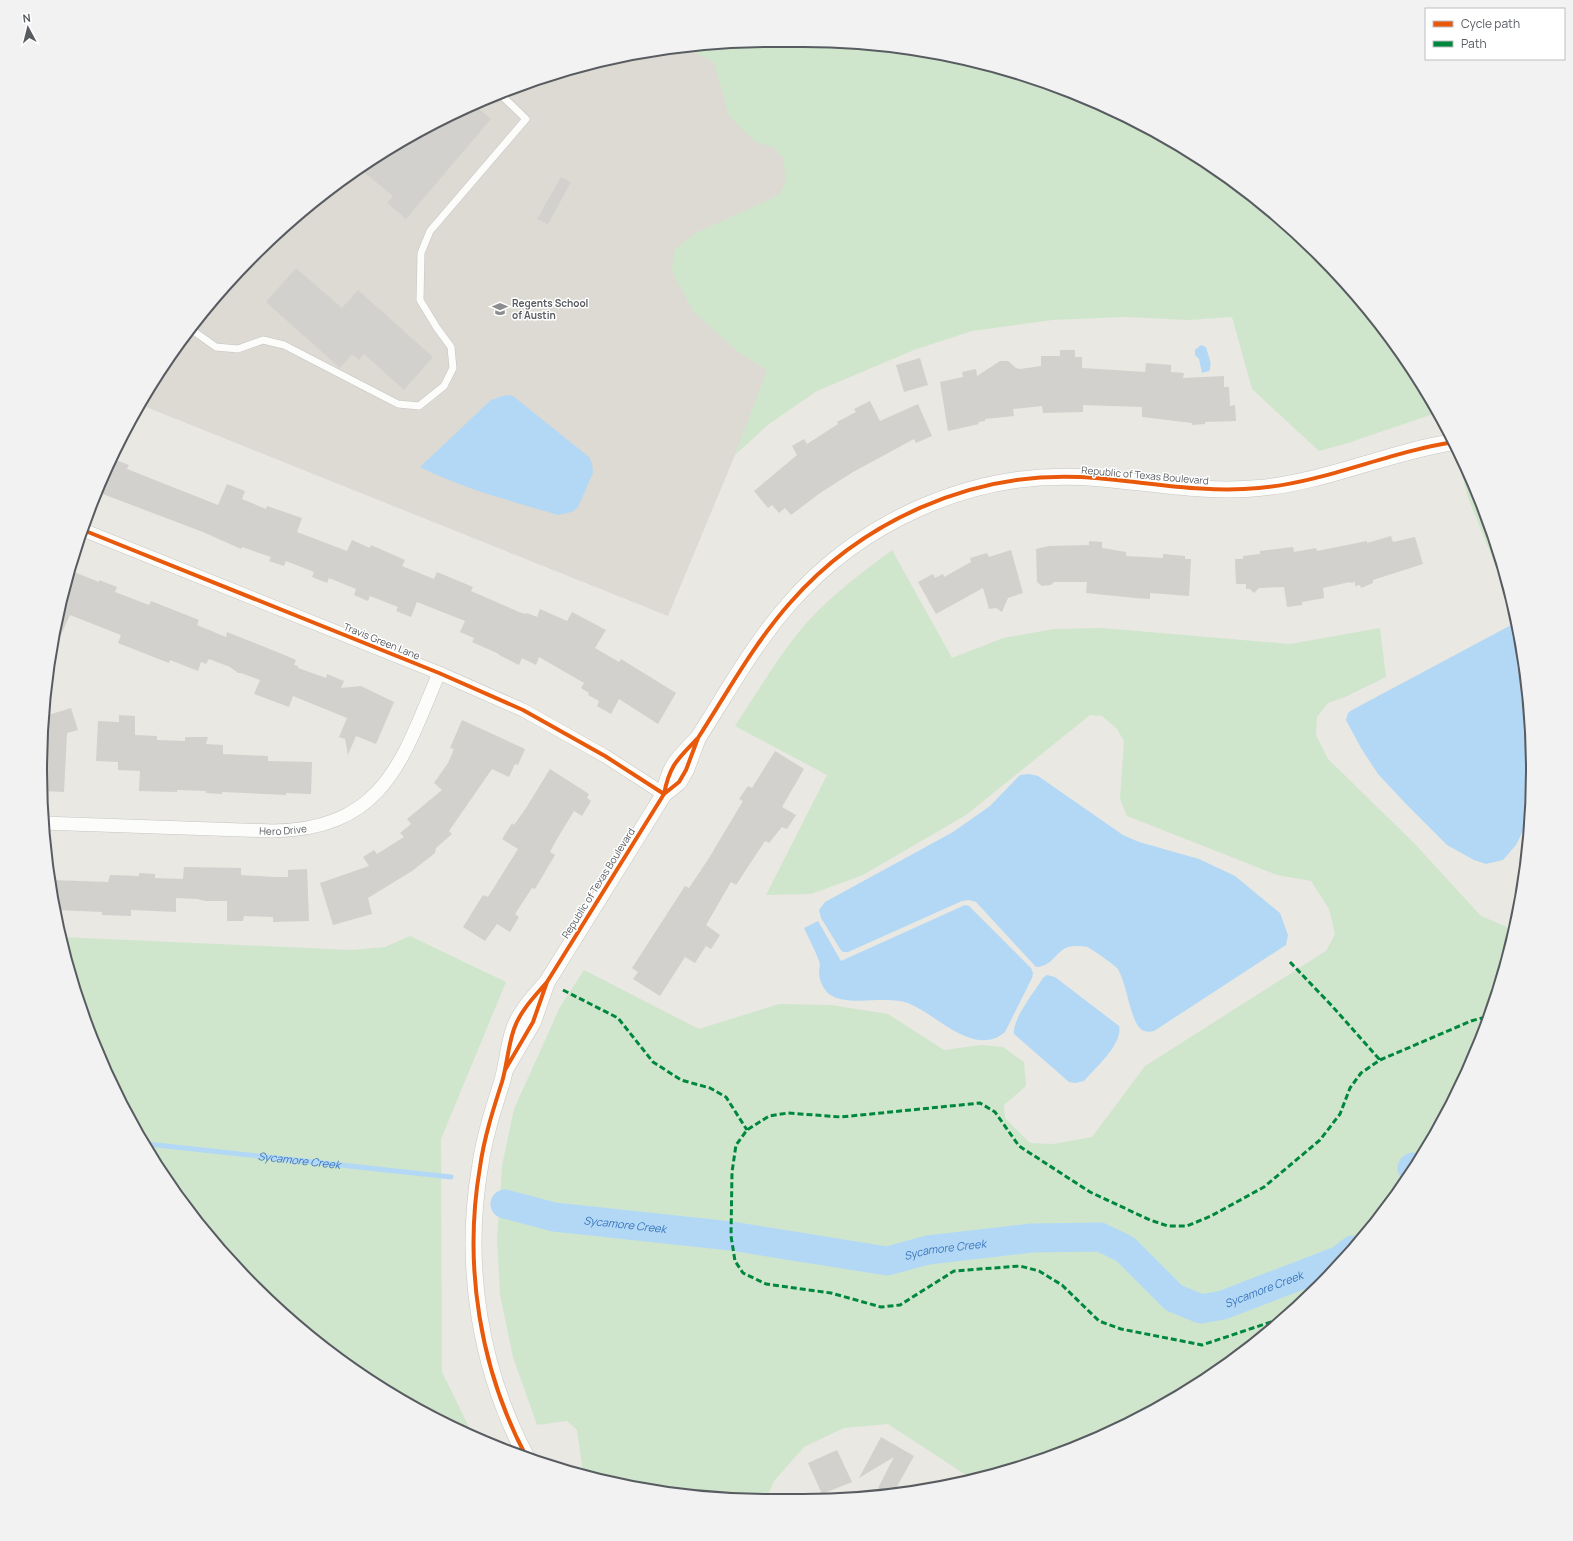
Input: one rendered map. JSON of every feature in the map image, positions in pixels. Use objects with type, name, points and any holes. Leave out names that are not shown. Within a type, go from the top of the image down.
[{"type":"street","name":"Republic of Texas Boulevard","points":[[1423,446],[1443,435]]},
{"type":"street","name":"Republic of Texas Boulevard","points":[[523,1450],[509,1421],[493,1376],[479,1317],[475,1273],[474,1220],[480,1167],[486,1136],[505,1070],[533,1022],[547,982],[664,794],[680,782],[698,738],[756,646],[808,582],[827,565],[869,535],[920,508],[946,498],[998,484],[1052,477],[1079,477],[1205,489],[1259,488],[1315,478],[1423,446],[1447,443]]},
{"type":"street","name":"Travis Green Lane","points":[[87,532],[439,673],[523,710],[605,756],[664,794]]},
{"type":"street","name":"Hero Drive","points":[[49,823],[273,831],[298,831],[323,826],[347,816],[364,804],[390,777],[409,744],[439,673]]},
{"type":"lane","points":[[195,332],[216,347],[238,349],[263,340],[284,345],[398,404],[420,406],[444,386],[453,368],[451,347],[420,300],[421,253],[430,231],[526,119],[504,98]]},
{"type":"shaded area","name":"Regents School of Austin","points":[[770,47],[850,49],[891,53],[735,455],[668,616],[145,407],[169,369],[197,330],[227,293],[259,259],[293,227],[330,197],[369,169],[409,144],[451,122],[494,102],[538,85],[629,61],[676,53]]},
{"type":"green space","points":[[770,47],[802,47],[897,53],[944,61],[1035,85],[1079,102],[1122,122],[1164,144],[1204,169],[1243,197],[1280,227],[1314,259],[1346,293],[1376,330],[1404,369],[1432,414],[1348,443],[1319,451],[1252,389],[1232,317],[1188,320],[1125,317],[1052,320],[972,331],[914,350],[817,391],[769,424],[735,455],[767,370],[738,352],[693,311],[672,271],[675,249],[696,233],[779,195],[786,182],[783,158],[773,147],[755,142],[729,116],[714,62],[692,52]]},
{"type":"green space","points":[[1462,475],[1488,538],[1497,571],[1467,495]]},
{"type":"green space","points":[[892,550],[952,658],[1003,638],[1054,629],[1102,628],[1290,644],[1380,628],[1386,677],[1345,697],[1328,703],[1317,717],[1316,735],[1328,759],[1414,843],[1481,916],[1508,927],[1488,1003],[1471,1047],[1429,1132],[1404,1172],[1376,1211],[1346,1248],[1314,1282],[1280,1314],[1243,1344],[1204,1372],[1164,1397],[1122,1419],[1079,1439],[1035,1456],[966,1475],[888,1424],[844,1428],[804,1447],[774,1481],[768,1494],[676,1488],[629,1480],[582,1469],[577,1430],[567,1421],[537,1425],[513,1357],[500,1295],[497,1239],[502,1166],[514,1109],[560,1007],[584,970],[699,1029],[779,1004],[831,1005],[888,1014],[944,1050],[981,1045],[1003,1047],[1024,1062],[1026,1086],[1004,1105],[1005,1118],[1030,1143],[1053,1144],[1092,1137],[1145,1066],[1326,951],[1335,934],[1329,909],[1311,881],[1277,875],[1127,816],[1120,799],[1124,741],[1117,729],[1102,716],[1090,715],[966,815],[863,875],[811,894],[766,895],[827,775],[735,726],[780,657],[799,631],[819,609],[860,574]]},
{"type":"green space","points":[[410,936],[506,982],[441,1139],[442,1372],[469,1428],[409,1397],[369,1372],[330,1344],[293,1314],[259,1282],[227,1248],[197,1211],[169,1172],[144,1132],[122,1090],[102,1047],[85,1003],[67,937],[352,950],[385,947]]},
{"type":"water","points":[[1201,345],[1206,347],[1210,359],[1209,371],[1202,373],[1199,359],[1195,355],[1195,350]]},
{"type":"water","points":[[506,395],[513,396],[589,457],[592,463],[593,473],[578,507],[572,512],[558,515],[523,505],[453,482],[420,467],[491,400]]},
{"type":"water","points":[[1511,625],[1520,676],[1526,770],[1523,831],[1516,845],[1503,860],[1486,864],[1474,860],[1447,845],[1378,774],[1361,748],[1346,720],[1348,713]]},
{"type":"water","points":[[1029,774],[1038,776],[1123,835],[1139,842],[1199,859],[1235,876],[1280,913],[1288,935],[1286,945],[1154,1031],[1149,1032],[1143,1031],[1138,1026],[1131,1011],[1120,974],[1117,968],[1107,960],[1087,947],[1079,946],[1064,949],[1048,963],[1043,966],[1036,967],[976,902],[969,900],[962,901],[848,952],[843,952],[840,949],[821,918],[819,910],[825,902],[953,832],[990,806],[1020,775]]},
{"type":"water","points":[[965,905],[969,906],[1031,968],[1033,973],[1032,978],[1005,1032],[993,1039],[981,1040],[956,1032],[921,1009],[901,1001],[857,1001],[837,998],[827,992],[821,982],[819,976],[819,961],[804,928],[818,921],[841,961]]},
{"type":"water","points":[[1047,975],[1055,977],[1119,1026],[1119,1033],[1113,1048],[1084,1081],[1075,1083],[1069,1082],[1014,1034],[1014,1028],[1020,1013],[1043,978]]},
{"type":"building","points":[[479,109],[491,119],[406,219],[387,203],[393,196],[364,173],[409,144]]},
{"type":"building","points":[[561,177],[571,182],[548,224],[537,219]]},
{"type":"building","points":[[296,268],[342,308],[358,290],[433,357],[404,390],[364,354],[359,360],[352,354],[340,368],[266,302]]},
{"type":"building","points":[[1060,350],[1075,350],[1075,357],[1082,357],[1082,368],[1145,372],[1146,363],[1171,365],[1171,372],[1184,373],[1183,378],[1224,376],[1224,387],[1229,387],[1230,406],[1235,405],[1236,421],[1205,422],[1205,424],[1192,425],[1192,423],[1142,417],[1142,407],[1083,405],[1083,412],[1043,413],[1042,406],[1013,409],[1014,416],[985,419],[985,421],[978,422],[979,424],[948,431],[940,382],[963,377],[962,372],[976,369],[977,376],[1000,361],[1008,361],[1016,368],[1020,369],[1041,366],[1041,356],[1060,356]]},
{"type":"building","points":[[920,358],[928,385],[904,392],[896,365]]},
{"type":"building","points":[[870,401],[880,421],[918,404],[932,436],[916,443],[914,439],[853,472],[820,493],[791,515],[785,508],[779,513],[772,505],[768,508],[754,491],[797,455],[792,446],[804,439],[807,444],[838,424],[837,422],[856,412],[854,409]]},
{"type":"building","points":[[117,461],[129,465],[127,469],[218,505],[227,484],[245,491],[242,499],[266,509],[267,506],[302,518],[297,532],[347,551],[352,540],[370,548],[371,545],[405,560],[402,566],[434,579],[437,572],[473,587],[471,591],[519,612],[537,617],[540,609],[567,621],[572,612],[606,630],[595,648],[619,662],[621,659],[676,693],[658,724],[619,699],[611,714],[597,706],[599,701],[588,695],[589,693],[581,688],[584,683],[539,657],[536,665],[522,658],[519,665],[472,642],[474,638],[460,632],[465,621],[417,602],[411,617],[396,611],[398,607],[370,596],[368,601],[354,595],[356,589],[329,578],[327,583],[312,577],[314,572],[286,561],[284,566],[269,561],[271,557],[242,547],[241,549],[203,532],[102,494]]},
{"type":"building","points":[[1391,536],[1393,542],[1415,537],[1423,564],[1373,580],[1373,583],[1361,588],[1360,585],[1355,586],[1355,582],[1350,582],[1323,588],[1324,598],[1302,602],[1302,605],[1287,607],[1284,587],[1259,588],[1254,593],[1250,589],[1246,589],[1246,584],[1236,584],[1235,559],[1243,559],[1243,556],[1260,554],[1260,551],[1293,547],[1294,552],[1316,548],[1317,551],[1367,541],[1367,543]]},
{"type":"building","points":[[1089,541],[1102,542],[1102,548],[1126,552],[1126,556],[1163,558],[1163,554],[1185,556],[1185,559],[1191,559],[1189,596],[1150,593],[1150,599],[1135,598],[1086,593],[1087,582],[1054,582],[1051,585],[1042,586],[1037,582],[1036,549],[1049,546],[1089,545]]},
{"type":"building","points":[[1011,550],[1023,593],[1008,598],[1002,612],[996,608],[989,609],[983,588],[936,614],[918,582],[933,574],[935,578],[943,574],[944,577],[971,562],[970,558],[987,553],[989,557]]},
{"type":"building","points":[[75,572],[117,587],[115,592],[149,605],[151,601],[199,620],[197,625],[226,637],[227,632],[287,656],[296,660],[294,665],[298,666],[298,668],[326,678],[327,674],[344,681],[341,688],[361,686],[394,702],[376,744],[356,736],[348,755],[345,739],[339,737],[347,718],[293,696],[289,707],[254,694],[260,680],[238,673],[230,667],[209,659],[206,664],[201,662],[198,671],[170,660],[169,663],[118,643],[121,635],[70,615],[60,637]]},
{"type":"building","points":[[71,708],[78,730],[67,733],[64,792],[48,791],[47,770],[50,715]]},
{"type":"building","points":[[119,715],[135,716],[135,735],[157,736],[157,740],[185,741],[185,737],[208,737],[206,744],[223,745],[223,754],[268,756],[268,761],[312,762],[311,794],[286,793],[286,795],[222,792],[222,794],[206,793],[206,791],[177,790],[177,792],[139,791],[140,771],[118,770],[118,762],[96,761],[98,721],[119,722]]},
{"type":"building","points":[[462,720],[525,749],[518,765],[515,764],[509,777],[492,769],[449,831],[452,834],[436,848],[435,853],[412,871],[368,898],[372,914],[333,925],[320,883],[369,866],[363,857],[374,850],[377,854],[404,837],[400,833],[411,824],[407,819],[442,790],[434,783],[448,763],[454,749],[450,748]]},
{"type":"building","points":[[775,751],[804,769],[782,807],[796,815],[787,829],[782,827],[769,843],[765,841],[736,885],[731,882],[706,925],[720,935],[711,949],[706,946],[695,963],[685,957],[660,996],[633,979],[638,972],[632,968],[685,886],[689,888],[709,858],[743,801],[739,799],[748,786],[752,788]]},
{"type":"building","points":[[550,769],[589,794],[587,798],[591,801],[582,816],[574,811],[550,852],[555,855],[535,889],[532,888],[515,914],[519,917],[510,932],[497,924],[485,941],[463,927],[483,895],[488,897],[518,849],[502,839],[512,823],[514,825],[526,808]]},
{"type":"building","points":[[184,867],[241,868],[241,875],[275,877],[288,877],[288,870],[307,869],[309,921],[273,922],[273,917],[244,916],[243,921],[227,921],[227,901],[206,901],[176,898],[176,912],[131,910],[131,916],[102,915],[102,912],[61,910],[56,880],[108,882],[110,875],[139,876],[139,873],[155,874],[155,878],[183,879]]},
{"type":"building","points":[[881,1437],[914,1456],[896,1488],[881,1489],[878,1488],[894,1457],[859,1478]]},
{"type":"building","points":[[837,1450],[852,1482],[822,1493],[808,1463]]},
{"type":"waterway","name":"Sycamore Creek","points":[[152,1145],[451,1177]]},
{"type":"waterway","name":"Sycamore Creek","points":[[505,1204],[554,1217],[731,1236],[887,1261],[928,1250],[1032,1238],[1100,1237],[1125,1249],[1174,1298],[1201,1309],[1223,1305],[1332,1263]]},
{"type":"marked path","points":[[1290,962],[1380,1060]]},
{"type":"marked path","points":[[563,990],[618,1018],[653,1062],[681,1080],[710,1088],[726,1097],[747,1130]]},
{"type":"marked path","points":[[1270,1322],[1202,1345],[1121,1329],[1099,1321],[1062,1285],[1039,1271],[1020,1266],[954,1271],[900,1305],[881,1307],[831,1293],[766,1284],[743,1273],[735,1261],[731,1236],[732,1172],[736,1145],[747,1130],[769,1116],[788,1113],[841,1117],[980,1103],[995,1112],[1019,1146],[1090,1192],[1150,1220],[1168,1226],[1187,1226],[1211,1216],[1264,1187],[1320,1140],[1340,1114],[1350,1088],[1361,1073],[1380,1060],[1471,1021],[1482,1018]]},
{"type":"cycle path","points":[[698,738],[764,636],[789,604],[817,575],[849,549],[883,526],[920,508],[958,493],[998,483],[1039,478],[1080,477],[1192,488],[1259,488],[1308,480],[1405,453],[1447,443]]},
{"type":"cycle path","points":[[87,532],[439,673],[523,710],[605,756],[664,794]]},
{"type":"cycle path","points":[[547,982],[664,794],[672,769],[685,751],[698,738],[686,770],[679,782],[664,794]]},
{"type":"cycle path","points":[[547,982],[533,1022],[505,1070],[512,1035],[517,1022],[533,998],[547,982]]},
{"type":"cycle path","points":[[505,1070],[484,1145],[475,1204],[475,1279],[487,1353],[497,1389],[523,1450]]},
{"type":"place","name":"Regents School of Austin","points":[[500,309]]}]
